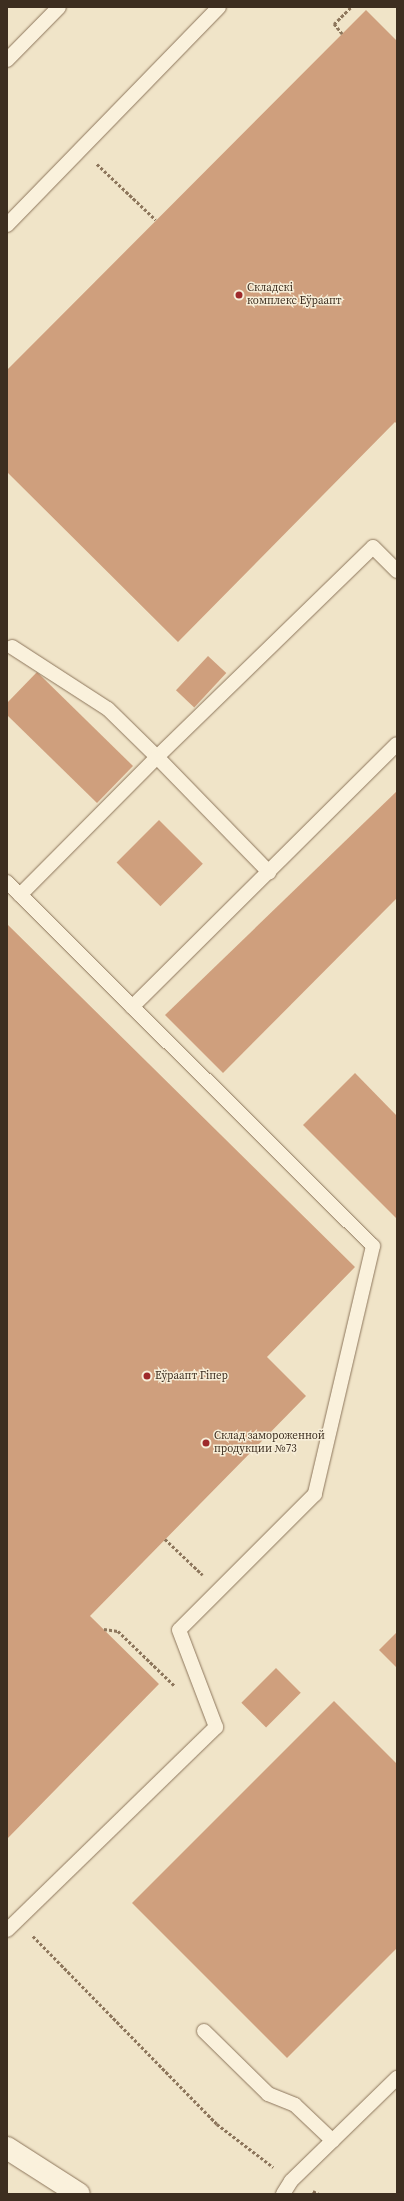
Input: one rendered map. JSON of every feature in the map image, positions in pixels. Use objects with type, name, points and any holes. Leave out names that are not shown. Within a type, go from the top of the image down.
[{"type":"street","points":[[7,2148],[79,2194]]},
{"type":"lane","points":[[7,60],[59,7]]},
{"type":"lane","points":[[7,225],[219,7]]},
{"type":"lane","points":[[20,895],[157,757],[373,547],[397,571]]},
{"type":"lane","points":[[9,647],[108,709],[269,872]]},
{"type":"lane","points":[[132,1007],[397,744]]},
{"type":"lane","points":[[7,882],[373,1246],[315,1494],[179,1630],[216,1728],[12,1925]]},
{"type":"lane","points":[[204,2031],[268,2094],[295,2105],[333,2141]]},
{"type":"lane","points":[[283,2194],[291,2181],[397,2078]]},
{"type":"path","points":[[342,34],[334,24],[352,7]]},
{"type":"path","points":[[81,148],[156,220]]},
{"type":"path","points":[[165,1539],[219,1590]]},
{"type":"path","points":[[104,1629],[118,1631],[178,1690]]},
{"type":"path","points":[[12,1925],[217,2124],[291,2181],[319,2194]]},
{"type":"building","name":"Складскі комплекс Еўраапт","points":[[366,10],[397,41],[397,424],[395,422],[178,642],[7,472],[7,370]]},
{"type":"building","points":[[208,656],[226,673],[194,707],[176,690]]},
{"type":"building","points":[[37,672],[133,766],[97,803],[7,715],[7,703]]},
{"type":"building","points":[[397,791],[397,898],[223,1073],[165,1015]]},
{"type":"building","points":[[159,820],[203,864],[160,906],[117,862]]},
{"type":"building","name":"Еўраапт Гіпер","points":[[7,924],[355,1267],[267,1357],[306,1396],[90,1616],[159,1684],[7,1839]]},
{"type":"building","points":[[355,1073],[397,1116],[397,1219],[303,1125]]},
{"type":"building","points":[[397,1632],[397,1668],[379,1650]]},
{"type":"building","points":[[276,1668],[301,1693],[266,1727],[241,1703]]},
{"type":"building","points":[[334,1701],[397,1764],[397,1948],[287,2058],[132,1903]]},
{"type":"place","name":"Складскі комплекс Еўраапт","points":[[239,295]]},
{"type":"place","name":"Еўраапт Гіпер","points":[[147,1376]]},
{"type":"place","name":"Склад замороженной продукции №73","points":[[206,1443]]}]
